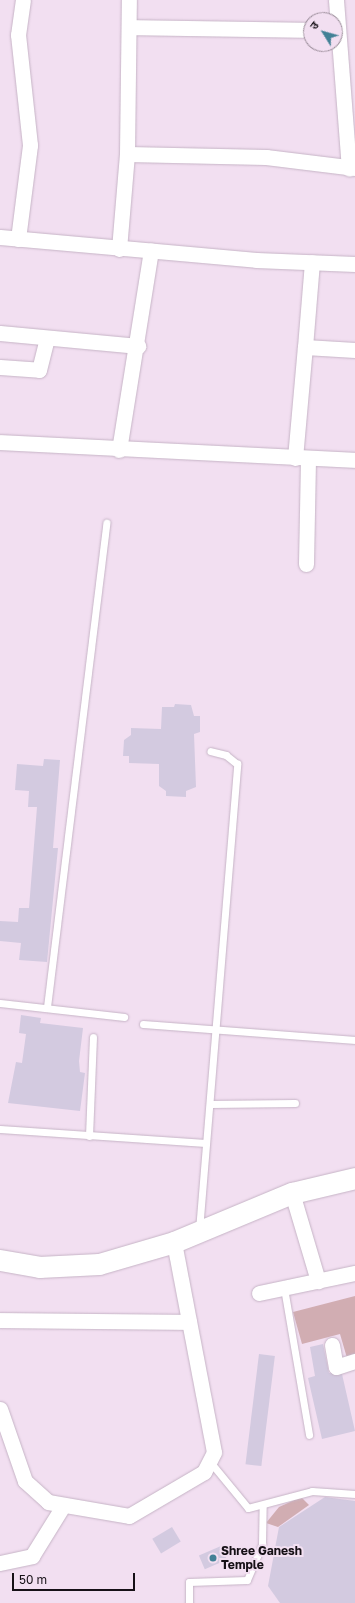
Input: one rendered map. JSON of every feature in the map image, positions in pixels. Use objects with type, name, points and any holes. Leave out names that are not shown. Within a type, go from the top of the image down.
[{"type":"main road","points":[[0,1260],[39,1267],[99,1264],[174,1242],[292,1193],[355,1178]]},
{"type":"street","points":[[18,239],[30,146],[18,36],[23,0]]},
{"type":"street","points":[[119,249],[128,154],[129,0]]},
{"type":"street","points":[[336,0],[336,12]]},
{"type":"street","points":[[129,27],[303,30]]},
{"type":"street","points":[[128,154],[266,157],[352,168],[339,52]]},
{"type":"street","points":[[0,237],[119,249],[355,264]]},
{"type":"street","points":[[119,450],[138,346],[150,251]]},
{"type":"street","points":[[306,564],[302,458],[305,347],[312,262]]},
{"type":"street","points":[[0,333],[138,346]]},
{"type":"street","points":[[0,367],[39,370],[48,338]]},
{"type":"street","points":[[305,347],[355,350]]},
{"type":"street","points":[[0,442],[119,450],[355,460]]},
{"type":"street","points":[[292,1193],[318,1281]]},
{"type":"street","points":[[0,1409],[25,1481],[48,1502],[63,1506],[129,1516],[204,1472],[211,1463],[214,1452],[174,1242]]},
{"type":"street","points":[[259,1293],[355,1273]]},
{"type":"street","points":[[0,1320],[189,1322]]},
{"type":"street","points":[[332,1346],[336,1367],[355,1361]]},
{"type":"street","points":[[0,1563],[32,1556],[63,1506]]},
{"type":"lane","points":[[47,1007],[106,523]]},
{"type":"lane","points":[[199,1232],[217,1028],[237,764],[226,755],[210,751]]},
{"type":"lane","points":[[0,1003],[47,1007],[124,1017]]},
{"type":"lane","points":[[143,1024],[217,1028],[355,1040]]},
{"type":"lane","points":[[89,1136],[93,1037]]},
{"type":"lane","points":[[210,1104],[295,1103]]},
{"type":"lane","points":[[0,1129],[206,1143]]},
{"type":"lane","points":[[284,1288],[309,1435]]},
{"type":"lane","points":[[211,1463],[248,1508],[312,1491],[355,1494]]},
{"type":"lane","points":[[189,1603],[189,1582],[247,1580],[262,1544],[263,1505]]},
{"type":"shaded area","points":[[355,1296],[355,1356],[347,1358],[340,1334],[302,1344],[293,1312]]},
{"type":"shaded area","points":[[301,1497],[309,1505],[278,1527],[266,1523],[279,1507]]},
{"type":"building","points":[[175,704],[191,705],[194,716],[200,716],[200,732],[194,734],[196,787],[186,791],[186,797],[166,796],[166,791],[159,786],[159,764],[129,763],[129,756],[123,756],[124,740],[131,735],[131,728],[161,729],[162,707],[174,707]]},
{"type":"building","points":[[44,759],[60,760],[53,848],[58,848],[47,962],[19,960],[21,943],[0,941],[0,921],[18,922],[19,908],[29,908],[37,807],[28,807],[29,791],[15,790],[17,764],[43,766]]},
{"type":"building","points":[[21,1015],[41,1018],[40,1023],[83,1028],[79,1061],[80,1072],[85,1073],[80,1111],[8,1103],[16,1062],[22,1063],[26,1034],[19,1033]]},
{"type":"building","points":[[323,1344],[329,1373],[342,1374],[355,1431],[322,1439],[308,1378],[315,1376],[310,1347]]},
{"type":"building","points":[[259,1354],[275,1356],[261,1466],[245,1464]]},
{"type":"building","points":[[325,1497],[355,1501],[355,1603],[280,1603],[268,1586],[279,1527]]},
{"type":"building","points":[[172,1527],[181,1542],[161,1553],[152,1539]]},
{"type":"building","name":"Shree Ganesh Temple","points":[[221,1546],[227,1560],[205,1569],[199,1555]]},
{"type":"place","name":"Shree Ganesh Temple","points":[[213,1558]]}]
